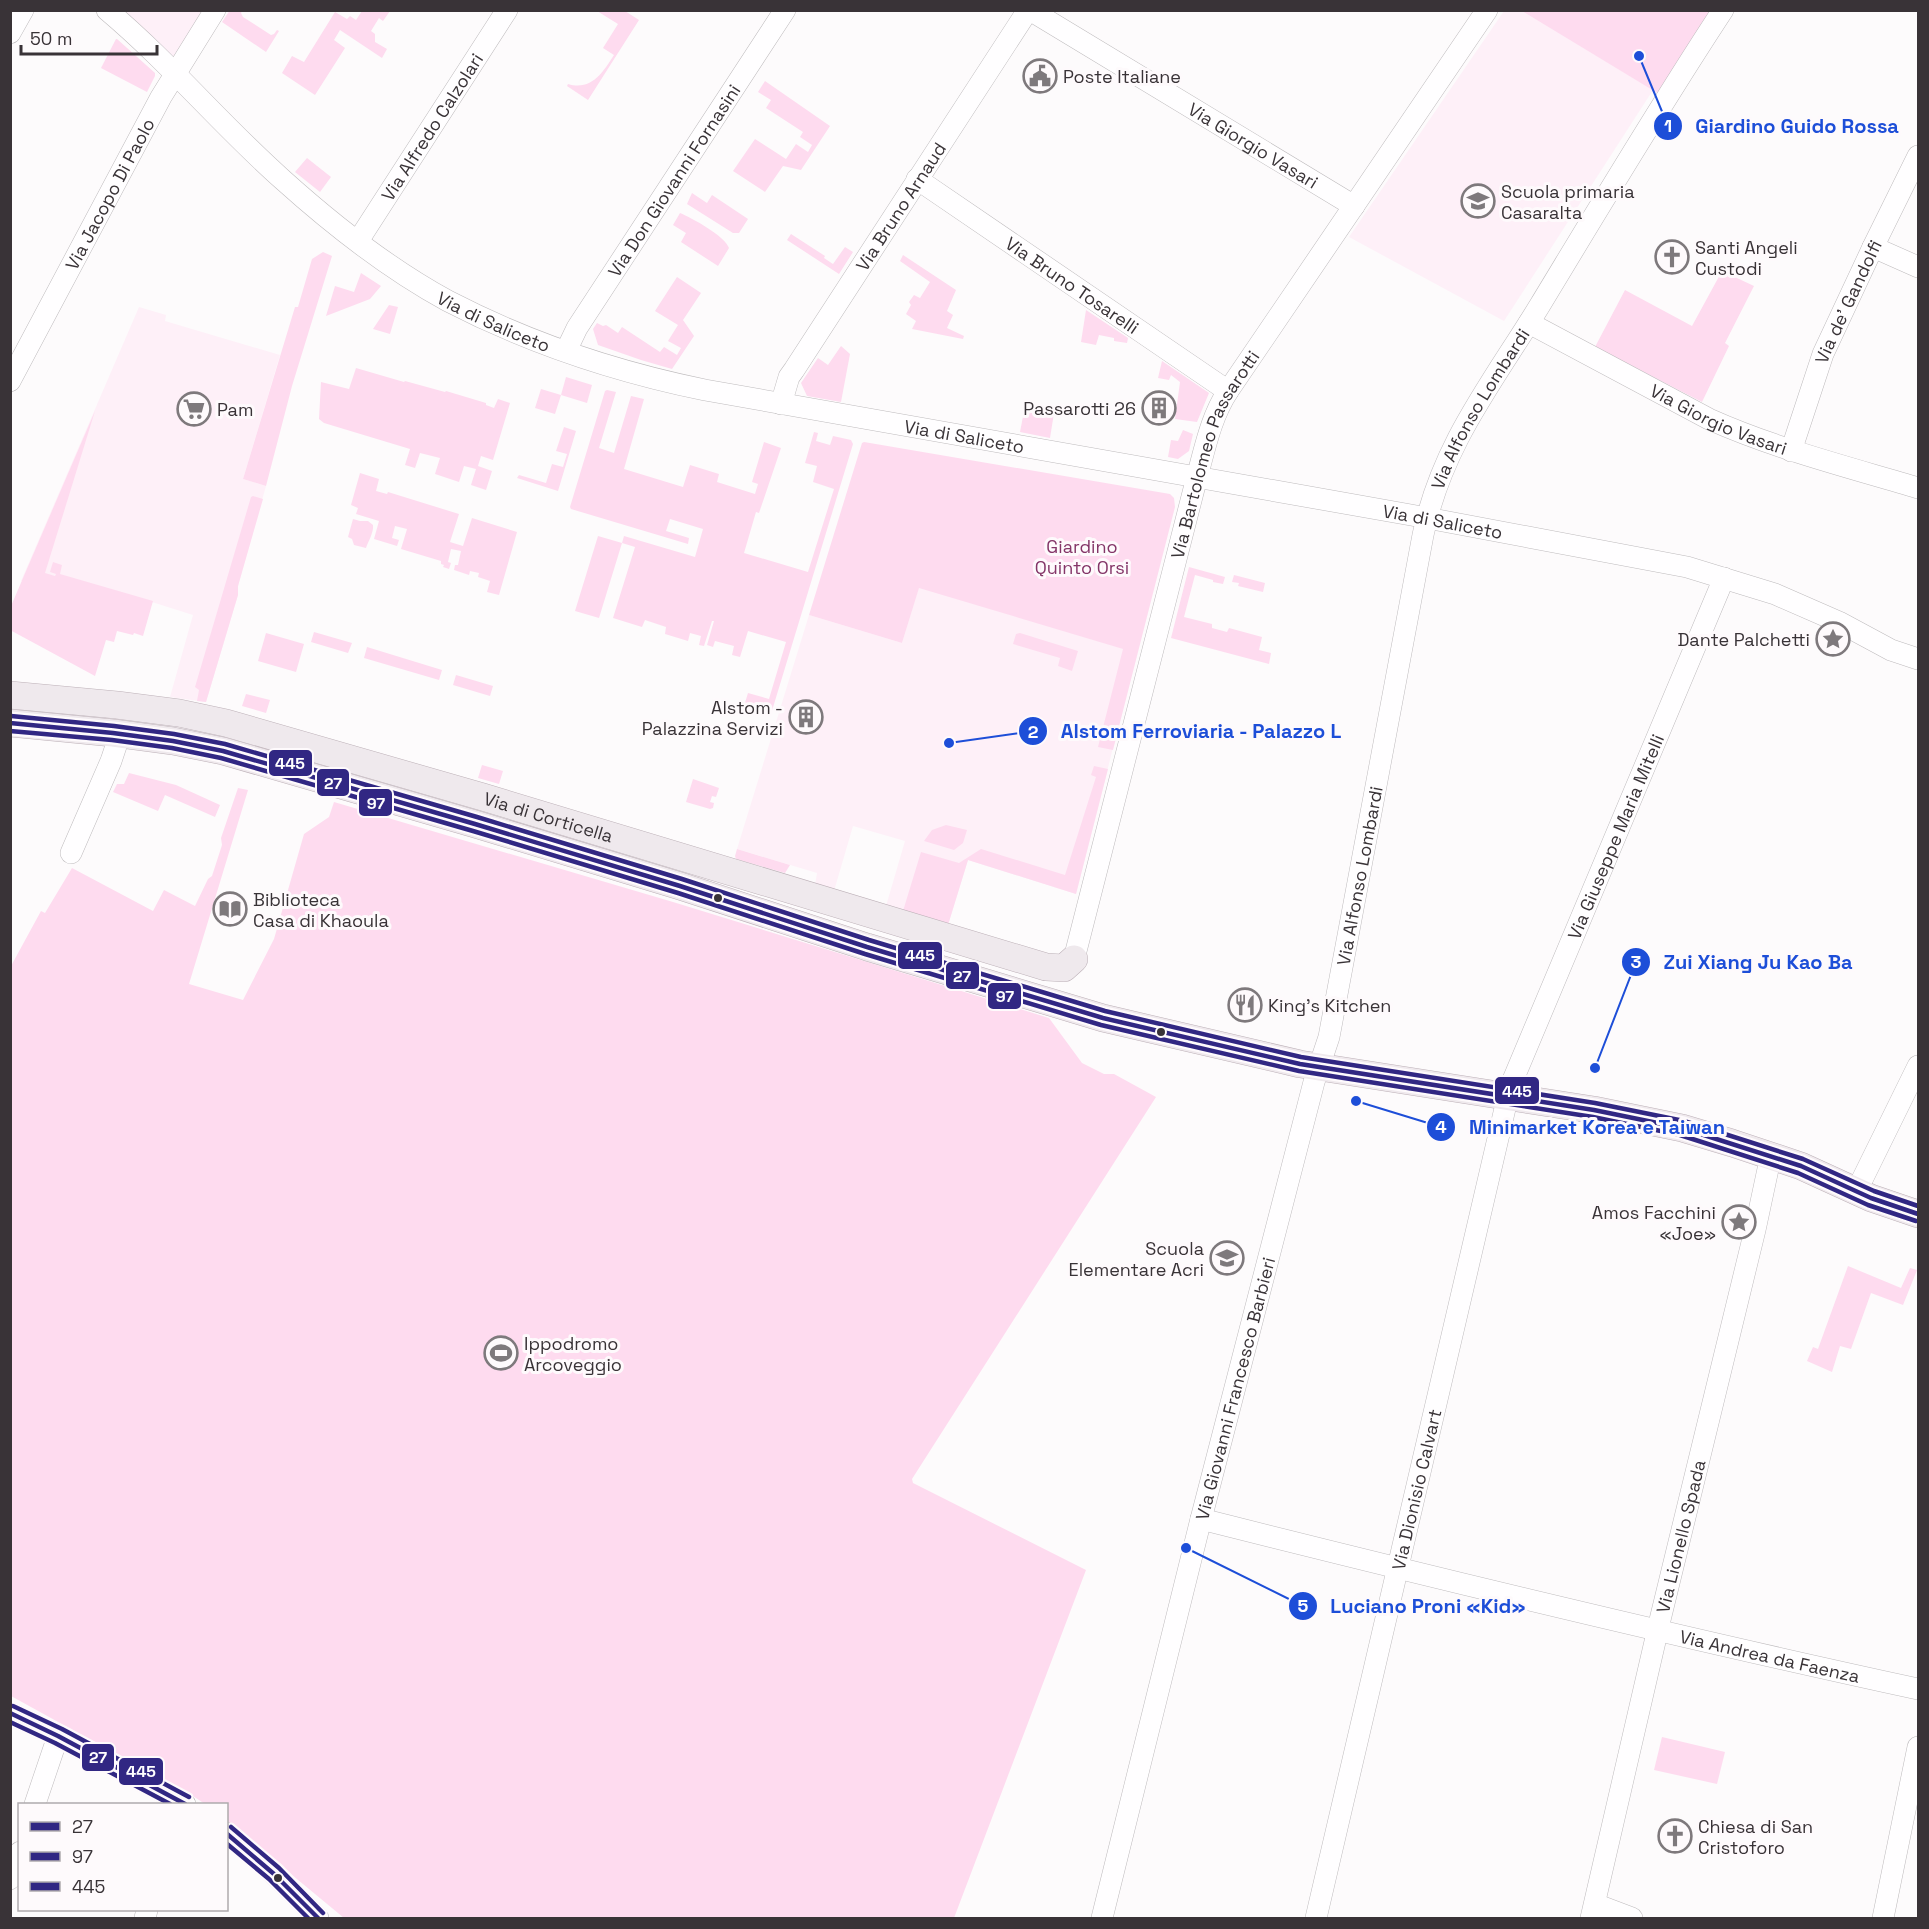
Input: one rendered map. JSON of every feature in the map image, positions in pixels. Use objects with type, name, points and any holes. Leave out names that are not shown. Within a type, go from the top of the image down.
[{"type":"main road","name":"Via di Corticella","points":[[10,694],[178,713],[226,723],[483,797],[1046,967],[1063,969],[1069,966],[1074,959]]},
{"type":"main road","name":"Via di Corticella","points":[[10,723],[120,734],[202,747],[253,759],[680,886],[867,947],[1113,1021],[1318,1068],[1594,1110],[1700,1133],[1801,1166],[1856,1192],[1918,1214]]},
{"type":"street","points":[[10,33],[23,10]]},
{"type":"street","name":"Via di Saliceto","points":[[107,10],[176,73],[265,164],[358,241],[449,301],[566,351],[662,381],[781,405],[1427,518],[1687,567],[1775,594],[1839,622],[1891,650],[1918,659]]},
{"type":"street","name":"Via Jacopo Di Paolo","points":[[10,381],[161,97],[215,10]]},
{"type":"street","name":"Via Alfredo Calzolari","points":[[358,241],[507,10]]},
{"type":"street","name":"Via Don Giovanni Fornasini","points":[[566,351],[577,328],[785,10]]},
{"type":"street","name":"Via Bruno Arnaud","points":[[781,405],[789,377],[1029,10]]},
{"type":"street","name":"Via Giorgio Vasari","points":[[1029,10],[1354,206]]},
{"type":"street","name":"Via Bartolomeo Passarotti","points":[[1074,959],[1197,477],[1214,421],[1228,391],[1487,10]]},
{"type":"street","name":"Via Alfonso Lombardi","points":[[1318,1068],[1329,1037],[1427,518],[1445,465],[1472,412],[1723,10]]},
{"type":"street","name":"Via de' Gandolfi","points":[[1791,451],[1823,354],[1918,156]]},
{"type":"street","name":"Via Bruno Tosarelli","points":[[917,179],[1228,391]]},
{"type":"street","points":[[1873,247],[1918,267]]},
{"type":"street","name":"Via Giorgio Vasari","points":[[1529,323],[1709,420],[1737,432],[1791,451],[1918,488]]},
{"type":"street","name":"Via Giuseppe Maria Mitelli","points":[[1508,1097],[1515,1073],[1724,578]]},
{"type":"street","points":[[71,854],[111,761],[120,734]]},
{"type":"street","points":[[1856,1192],[1918,1066]]},
{"type":"street","name":"Via Giovanni Francesco Barbieri","points":[[1102,1918],[1201,1519],[1318,1068]]},
{"type":"street","name":"Via Dionisio Calvart","points":[[1316,1918],[1508,1097]]},
{"type":"street","name":"Via Lionello Spada","points":[[1593,1911],[1771,1155]]},
{"type":"street","name":"Via Andrea da Faenza","points":[[1201,1519],[1658,1631],[1918,1689]]},
{"type":"street","points":[[10,1713],[58,1736],[181,1803]]},
{"type":"street","points":[[35,1803],[58,1736]]},
{"type":"street","points":[[1883,1918],[1918,1747]]},
{"type":"street","points":[[228,1834],[252,1852],[299,1897],[313,1916]]},
{"type":"street","points":[[10,1879],[18,1857]]},
{"type":"street","points":[[1593,1911],[1632,1918]]},
{"type":"shaded area","points":[[107,11],[215,11],[176,73]]},
{"type":"shaded area","name":"Scuola primaria Casaralta","points":[[1504,11],[1522,11],[1653,90],[1504,321],[1349,237]]},
{"type":"shaded area","points":[[139,307],[166,315],[165,321],[280,355],[243,479],[266,486],[238,586],[238,595],[206,702],[170,697],[193,615],[136,597],[21,581]]},
{"type":"shaded area","points":[[919,587],[1137,653],[1076,894],[968,860],[948,925],[886,906],[905,841],[853,826],[834,891],[815,885],[817,873],[737,849],[809,615],[902,643]]},
{"type":"green space","points":[[230,10],[242,11],[243,17],[271,35],[279,31],[266,52],[222,22]]},
{"type":"green space","points":[[362,11],[390,11],[383,21],[379,18],[371,31],[375,34],[375,42],[387,49],[382,58],[340,30],[334,40],[345,48],[315,95],[282,73],[292,56],[304,62],[335,12],[347,19],[350,16],[356,20]]},
{"type":"green space","points":[[597,11],[625,11],[639,20],[588,100],[567,86],[568,84],[584,85],[590,82],[601,73],[614,55],[603,48],[618,24]]},
{"type":"green space","points":[[1522,11],[1712,11],[1659,94]]},
{"type":"green space","points":[[116,39],[155,73],[147,92],[101,68]]},
{"type":"green space","points":[[765,81],[830,126],[801,170],[783,166],[765,192],[733,171],[755,139],[786,159],[796,144],[808,152],[812,145],[800,137],[803,132],[766,108],[771,100],[758,92]]},
{"type":"green space","points":[[307,158],[331,177],[320,192],[295,172]]},
{"type":"green space","points":[[692,193],[707,203],[712,195],[748,219],[739,233],[733,233],[687,204]]},
{"type":"green space","points":[[680,213],[708,228],[726,243],[729,248],[718,266],[681,242],[686,233],[673,225]]},
{"type":"green space","points":[[791,234],[825,256],[824,258],[833,264],[845,247],[853,252],[839,274],[787,240]]},
{"type":"green space","points":[[323,252],[332,256],[292,386],[266,486],[243,479],[295,307],[298,307],[312,259]]},
{"type":"green space","points":[[903,255],[956,290],[947,311],[953,315],[947,328],[964,336],[963,339],[912,329],[916,321],[906,314],[911,305],[909,302],[914,295],[920,298],[930,282],[900,261]]},
{"type":"green space","points":[[1722,271],[1754,286],[1725,343],[1729,346],[1702,402],[1595,347],[1625,290],[1692,326]]},
{"type":"green space","points":[[361,273],[381,286],[370,299],[326,316],[335,286],[354,292]]},
{"type":"green space","points":[[677,277],[701,293],[683,320],[694,336],[672,369],[598,345],[593,329],[597,323],[606,325],[618,333],[622,327],[660,352],[664,347],[677,355],[681,348],[668,341],[678,325],[655,311]]},
{"type":"green space","points":[[389,305],[398,307],[390,334],[373,329]]},
{"type":"green space","points":[[1086,310],[1128,338],[1127,343],[1099,335],[1096,345],[1081,342]]},
{"type":"green space","points":[[841,346],[850,354],[841,402],[807,396],[801,383],[818,358],[828,365]]},
{"type":"green space","points":[[1162,361],[1209,393],[1197,422],[1175,419],[1180,382],[1171,375],[1169,380],[1158,378]]},
{"type":"green space","points":[[356,368],[446,391],[486,403],[494,408],[498,399],[510,403],[493,460],[481,456],[478,466],[492,471],[486,490],[471,485],[476,469],[464,466],[459,482],[435,474],[440,458],[420,453],[415,468],[405,465],[410,449],[324,423],[319,419],[321,382],[349,389]]},
{"type":"green space","points":[[566,377],[592,385],[587,403],[561,395]]},
{"type":"green space","points":[[541,389],[561,395],[555,414],[535,408]]},
{"type":"green space","points":[[607,390],[616,392],[599,448],[614,453],[631,396],[644,399],[624,469],[683,487],[690,465],[719,474],[717,482],[755,494],[758,484],[752,482],[764,442],[781,448],[759,513],[756,512],[744,553],[808,572],[834,489],[813,482],[817,466],[805,463],[814,432],[818,433],[816,441],[830,445],[833,436],[851,440],[853,444],[771,714],[744,706],[748,693],[769,699],[786,642],[748,631],[740,657],[732,655],[734,646],[715,641],[713,647],[707,645],[714,621],[712,621],[704,646],[699,645],[701,636],[690,633],[688,641],[665,634],[666,627],[645,620],[642,627],[613,618],[635,547],[622,543],[624,536],[695,557],[703,529],[670,519],[666,531],[689,538],[688,544],[571,509]]},
{"type":"green space","points":[[1025,406],[1054,413],[1050,438],[1020,432]]},
{"type":"green space","points":[[95,411],[45,573],[55,576],[56,574],[50,572],[53,562],[62,565],[60,574],[153,601],[143,636],[117,631],[114,642],[106,640],[95,676],[10,630],[11,606]]},
{"type":"green space","points":[[564,427],[576,431],[558,491],[517,478],[519,475],[546,483],[552,464],[563,467],[567,454],[556,451]]},
{"type":"green space","points":[[1183,430],[1193,434],[1189,451],[1178,459],[1168,457],[1171,440],[1178,441]]},
{"type":"green space","name":"Giardino Quinto Orsi","points":[[864,442],[1170,494],[1174,498],[1175,507],[1113,750],[1098,747],[1123,649],[919,588],[902,643],[809,615]]},
{"type":"green space","points":[[360,473],[379,479],[376,491],[387,494],[388,492],[459,514],[450,542],[463,546],[472,518],[517,532],[499,595],[487,592],[490,581],[478,577],[479,573],[470,571],[469,575],[454,570],[455,565],[458,565],[461,551],[451,549],[449,569],[443,567],[441,561],[401,549],[407,529],[395,526],[392,538],[399,540],[397,546],[374,539],[379,521],[356,514],[358,508],[351,505]]},
{"type":"green space","points":[[253,496],[263,499],[238,586],[238,595],[206,702],[197,701],[199,690],[195,687]]},
{"type":"green space","points":[[353,519],[368,521],[373,525],[366,548],[354,545],[352,539],[348,537]]},
{"type":"green space","points":[[598,536],[622,543],[599,618],[575,611]]},
{"type":"green space","points":[[1189,567],[1225,577],[1223,584],[1195,575],[1184,617],[1212,624],[1212,628],[1227,632],[1229,628],[1262,637],[1259,650],[1271,653],[1269,664],[1171,638]]},
{"type":"green space","points":[[1234,575],[1265,583],[1263,592],[1238,586],[1239,583],[1232,582]]},
{"type":"green space","points":[[314,632],[352,643],[348,653],[311,642]]},
{"type":"green space","points":[[266,633],[304,644],[296,672],[258,661]]},
{"type":"green space","points":[[1020,633],[1078,651],[1072,671],[1058,666],[1060,658],[1013,644],[1016,634]]},
{"type":"green space","points":[[367,647],[442,670],[439,680],[364,658]]},
{"type":"green space","points":[[456,675],[493,686],[490,696],[453,685]]},
{"type":"green space","points":[[246,694],[270,700],[266,713],[242,706]]},
{"type":"green space","points":[[482,765],[503,771],[499,784],[478,778]]},
{"type":"green space","points":[[1094,766],[1108,769],[1076,894],[968,860],[948,925],[903,911],[921,852],[959,863],[981,849],[1065,875],[1096,777],[1091,775]]},
{"type":"green space","points":[[129,773],[176,785],[220,805],[215,817],[165,795],[158,811],[113,792],[117,784],[124,784]]},
{"type":"green space","points":[[693,779],[719,788],[716,797],[712,796],[710,802],[714,803],[713,808],[686,802]]},
{"type":"green space","name":"Ippodromo Arcoveggio","points":[[238,788],[248,790],[189,984],[243,1000],[274,939],[304,834],[329,817],[334,802],[673,902],[1049,1018],[1082,1063],[1104,1074],[1114,1074],[1156,1097],[912,1479],[913,1483],[1086,1570],[954,1918],[344,1918],[228,1822],[228,1803],[204,1803],[11,1696],[11,966],[41,911],[45,913],[72,868],[153,911],[164,890],[195,906],[208,879],[212,876],[222,845],[221,838]]},
{"type":"green space","points":[[946,825],[967,830],[963,843],[954,850],[924,841],[932,830]]},
{"type":"green space","points":[[737,849],[790,865],[785,873],[736,859]]},
{"type":"green space","points":[[1848,1266],[1901,1288],[1910,1268],[1917,1270],[1903,1305],[1871,1293],[1851,1349],[1840,1346],[1832,1372],[1807,1361],[1813,1347],[1818,1349]]},
{"type":"green space","points":[[1662,1737],[1725,1752],[1717,1784],[1654,1770]]},
{"type":"transit line","name":"445","points":[[11,716],[114,726],[225,744],[682,879],[869,940],[1105,1011],[1301,1057],[1595,1103],[1684,1121],[1803,1159],[1874,1191],[1918,1206]]},
{"type":"transit line","name":"27","points":[[10,723],[113,733],[223,751],[680,886],[867,947],[1103,1018],[1300,1064],[1594,1110],[1682,1128],[1801,1166],[1871,1198],[1918,1214]]},
{"type":"transit line","name":"97","points":[[10,731],[112,740],[172,748],[221,758],[678,893],[865,954],[1101,1025],[1299,1071],[1593,1117],[1680,1135],[1798,1173],[1868,1205],[1916,1221]]},
{"type":"transit line","name":"445","points":[[13,1706],[62,1729],[189,1797]]},
{"type":"transit line","name":"27","points":[[10,1713],[183,1803]]},
{"type":"transit line","name":"97","points":[[10,1722],[55,1743],[168,1803]]},
{"type":"transit line","name":"445","points":[[231,1827],[279,1868],[323,1913]]},
{"type":"transit line","name":"27","points":[[228,1835],[274,1874],[318,1918]]},
{"type":"transit line","name":"97","points":[[228,1845],[269,1879],[308,1918]]},
{"type":"place","name":"Giardino Guido Rossa","points":[[1639,56]]},
{"type":"place","name":"Poste Italiane","points":[[1040,76]]},
{"type":"place","name":"Scuola primaria Casaralta","points":[[1478,201]]},
{"type":"place","name":"Santi Angeli Custodi","points":[[1672,257]]},
{"type":"place","name":"Passarotti 26","points":[[1159,408]]},
{"type":"place","name":"Pam","points":[[194,409]]},
{"type":"place","name":"Dante Palchetti","points":[[1833,639]]},
{"type":"place","name":"Alstom - Palazzina Servizi","points":[[806,717]]},
{"type":"place","name":"Alstom Ferroviaria - Palazzo L","points":[[949,743]]},
{"type":"place","name":"Biblioteca Casa di Khaoula","points":[[230,909]]},
{"type":"place","name":"King's Kitchen","points":[[1245,1005]]},
{"type":"place","name":"Zui Xiang Ju Kao Ba","points":[[1595,1068]]},
{"type":"place","name":"Minimarket Korea e Taiwan","points":[[1356,1101]]},
{"type":"place","name":"Amos Facchini «Joe»","points":[[1739,1222]]},
{"type":"place","name":"Scuola Elementare Acri","points":[[1227,1258]]},
{"type":"place","name":"Ippodromo Arcoveggio","points":[[501,1353]]},
{"type":"place","name":"Luciano Proni «Kid»","points":[[1186,1548]]},
{"type":"place","name":"Chiesa di San Cristoforo","points":[[1675,1836]]}]
